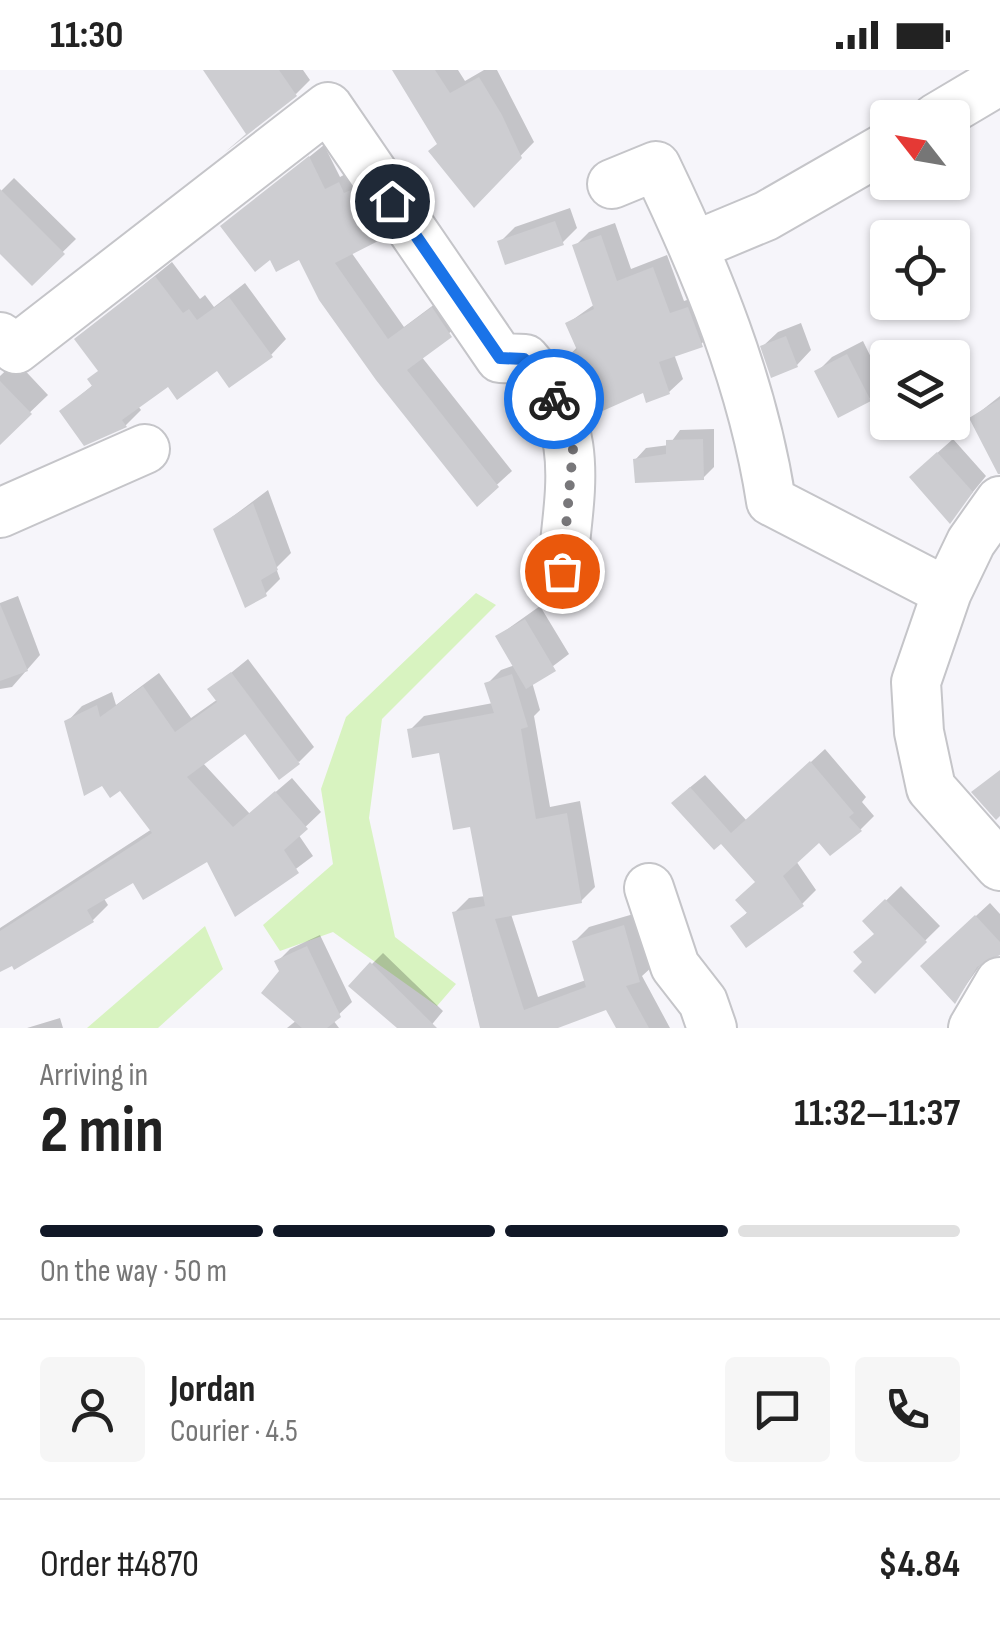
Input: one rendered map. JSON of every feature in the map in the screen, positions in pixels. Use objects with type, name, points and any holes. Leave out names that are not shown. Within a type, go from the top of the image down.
[{"type":"street","points":[[966,100],[1000,80]]},
{"type":"street","points":[[0,338],[16,350],[328,107],[500,358],[524,359],[548,386],[573,449],[562,571]]},
{"type":"street","points":[[694,246],[766,216],[870,156]]},
{"type":"street","points":[[612,184],[656,166],[694,246],[760,428],[771,501],[946,592]]},
{"type":"street","points":[[0,513],[145,449]]},
{"type":"street","points":[[1000,502],[971,542],[946,592],[916,682],[919,732],[931,788],[1000,866]]},
{"type":"street","points":[[649,888],[675,966],[702,1002],[712,1028]]},
{"type":"street","points":[[973,1028],[1000,982]]},
{"type":"green space","points":[[476,593],[496,605],[382,719],[369,818],[395,937],[456,984],[437,1006],[333,932],[280,951],[263,925],[333,864],[321,789],[346,717]]},
{"type":"green space","points":[[205,926],[223,969],[158,1028],[87,1028]]},
{"type":"building","points":[[203,70],[279,70],[297,96],[224,153],[246,134]]},
{"type":"building","points":[[392,70],[435,70],[450,93],[479,77],[502,115],[522,158],[474,208],[428,151],[437,144]]},
{"type":"building","points":[[309,156],[325,189],[339,182],[344,193],[351,190],[384,238],[335,263],[388,339],[432,307],[452,337],[407,370],[499,487],[477,507],[376,380],[319,300],[299,260],[276,272],[270,260],[255,272],[220,226]]},
{"type":"building","points":[[0,189],[65,254],[32,286],[0,254]]},
{"type":"building","points":[[555,221],[564,245],[505,265],[497,241]]},
{"type":"building","points":[[601,235],[617,281],[653,267],[670,313],[688,307],[703,347],[659,362],[670,394],[646,403],[643,393],[589,417],[566,355],[577,350],[565,323],[594,309],[572,245]]},
{"type":"building","points":[[155,276],[183,313],[189,309],[197,320],[229,297],[273,357],[229,388],[217,371],[177,400],[168,387],[122,420],[127,427],[84,446],[59,411],[92,386],[87,379],[98,371],[74,339]]},
{"type":"building","points":[[786,336],[798,367],[771,378],[760,346]]},
{"type":"building","points":[[847,354],[870,402],[838,418],[814,371]]},
{"type":"building","points":[[0,381],[32,414],[0,445]]},
{"type":"building","points":[[1000,399],[1000,474],[998,474],[970,417]]},
{"type":"building","points":[[703,439],[704,480],[635,483],[633,459],[666,454],[666,440]]},
{"type":"building","points":[[937,452],[973,492],[950,524],[909,477]]},
{"type":"building","points":[[253,503],[278,570],[261,580],[267,596],[245,608],[213,529]]},
{"type":"building","points":[[0,604],[28,671],[0,681]]},
{"type":"building","points":[[525,619],[556,671],[526,689],[495,636]]},
{"type":"building","points":[[231,672],[300,764],[279,780],[245,734],[187,777],[233,827],[275,791],[308,829],[284,850],[299,873],[235,917],[207,862],[143,900],[133,883],[87,910],[94,922],[14,970],[12,966],[0,972],[0,931],[152,833],[120,791],[110,798],[102,786],[84,796],[64,721],[97,705],[100,717],[143,686],[175,732],[217,702],[207,689]]},
{"type":"building","points":[[512,674],[528,727],[521,729],[536,819],[567,813],[582,903],[495,919],[524,1010],[586,987],[572,941],[624,925],[640,982],[626,986],[649,1028],[616,1028],[606,1010],[558,1028],[480,1028],[452,912],[485,906],[470,827],[453,830],[439,753],[412,758],[407,729],[494,713],[484,683]]},
{"type":"building","points":[[810,761],[854,813],[849,817],[862,831],[830,856],[819,843],[783,876],[804,906],[746,948],[730,926],[747,913],[735,900],[755,882],[721,844],[714,850],[671,803],[690,787],[731,833]]},
{"type":"building","points":[[1000,770],[1000,816],[996,820],[971,792]]},
{"type":"building","points":[[885,899],[927,942],[875,994],[853,971],[862,962],[853,952],[874,934],[862,921]]},
{"type":"building","points":[[975,915],[1000,942],[1000,955],[977,967],[955,1004],[920,966]]},
{"type":"building","points":[[307,946],[341,1017],[327,1028],[302,1028],[261,993],[279,971],[274,961]]},
{"type":"building","points":[[370,962],[437,1028],[397,1028],[348,986]]},
{"type":"way so far","points":[[554,399],[573,449],[562,571]]},
{"type":"route","points":[[392,201],[500,358],[524,359],[554,399]]}]
